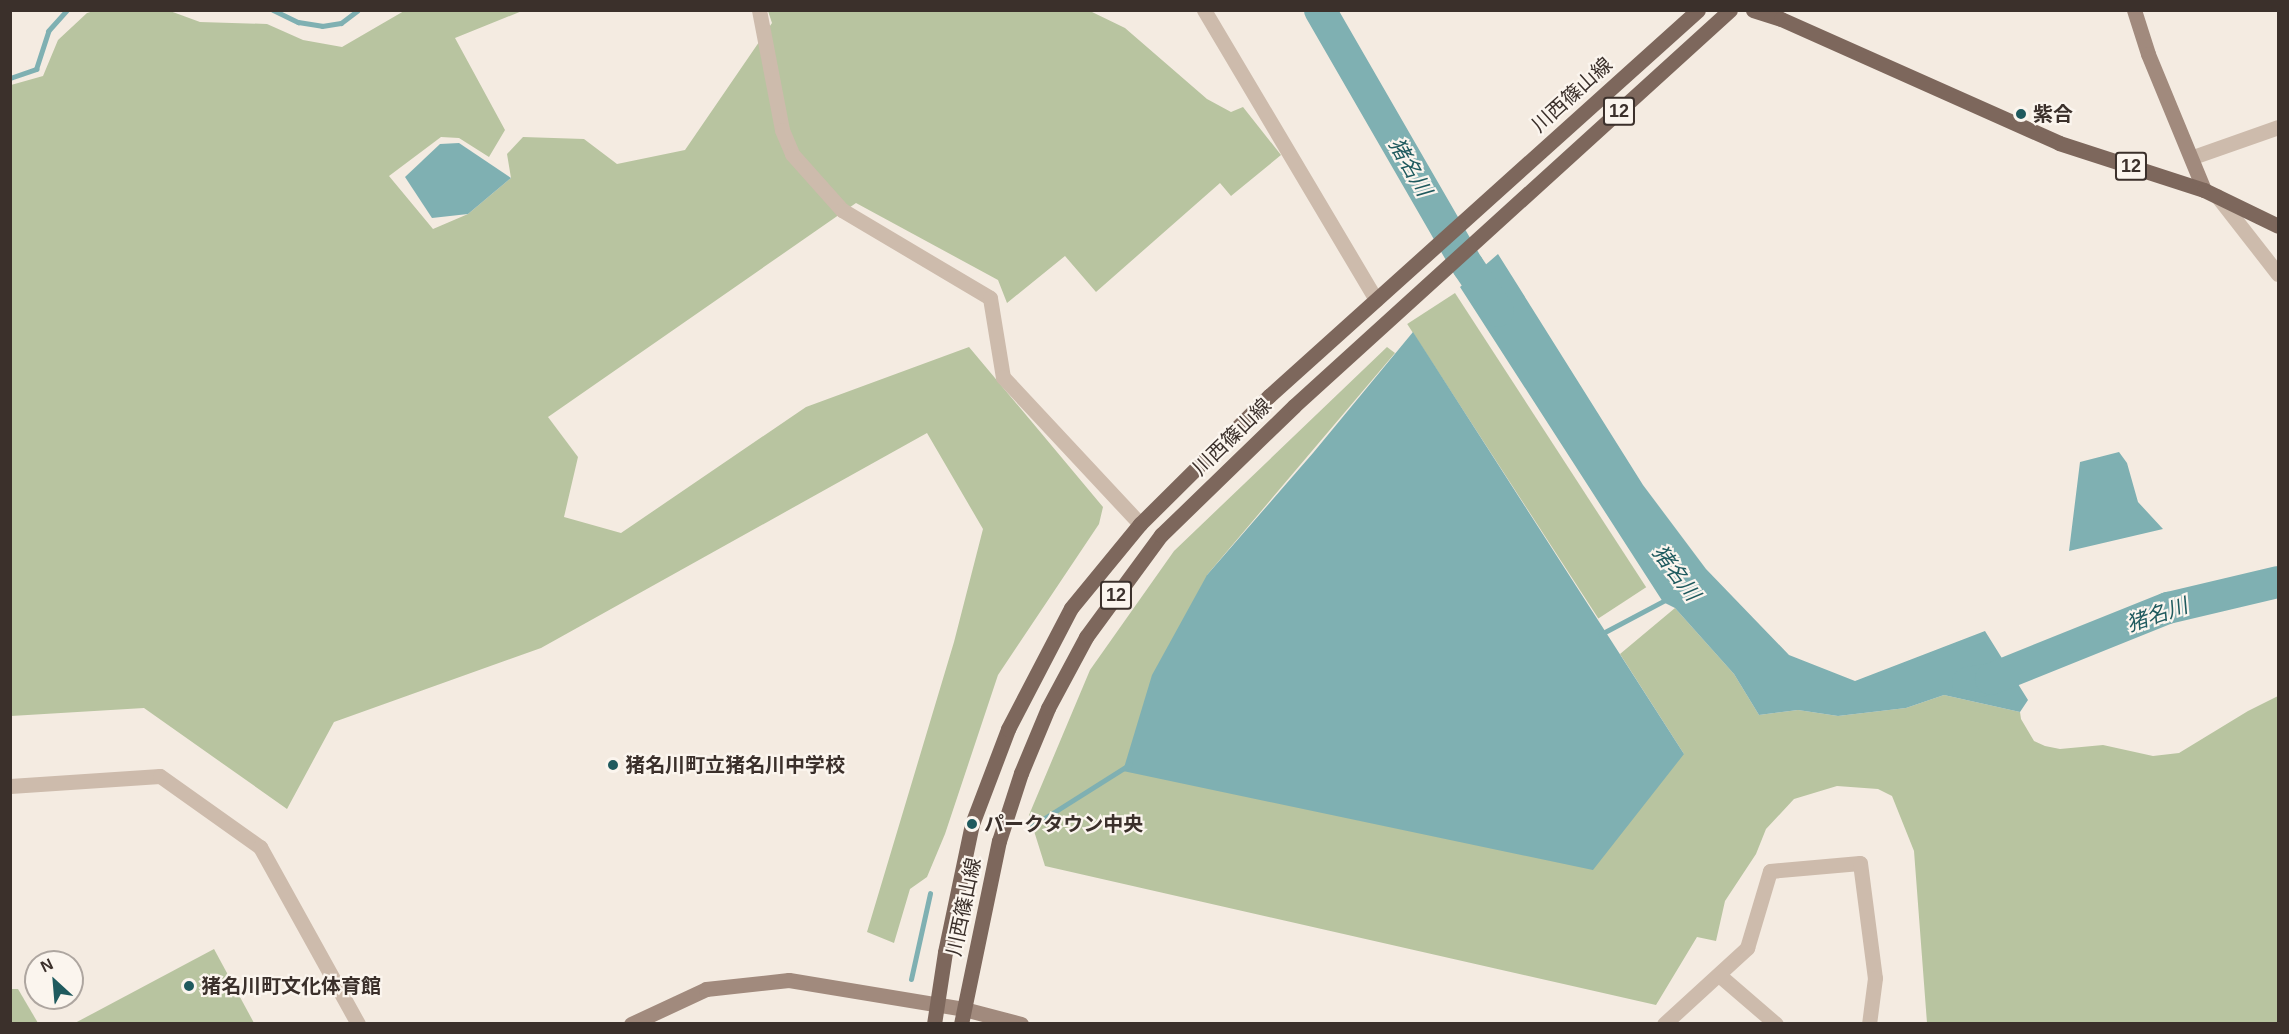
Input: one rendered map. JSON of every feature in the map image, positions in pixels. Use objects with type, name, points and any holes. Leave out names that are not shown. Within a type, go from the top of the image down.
[{"type":"main road","name":"川西篠山線","points":[[934,1023],[972,824],[1008,729],[1071,608],[1140,524],[1269,396],[1698,10]]},
{"type":"main road","name":"川西篠山線","points":[[962,1016],[999,841],[1021,773],[1048,708],[1086,637],[1161,534],[1294,406],[1731,10]]},
{"type":"main road","name":"12","points":[[1753,10],[1781,19],[2059,143],[2211,193],[2278,226]]},
{"type":"street","points":[[759,10],[782,130],[792,154],[842,210],[990,298],[1003,377],[1140,524]]},
{"type":"street","points":[[1204,10],[1376,300]]},
{"type":"street","points":[[2134,10],[2148,54],[2211,193],[2278,274]]},
{"type":"street","points":[[2193,157],[2278,127]]},
{"type":"street","points":[[10,786],[160,776],[260,847],[358,1023]]},
{"type":"street","points":[[1664,1023],[1747,948],[1770,871],[1860,863],[1875,978],[1869,1023]]},
{"type":"street","points":[[1719,975],[1776,1023]]},
{"type":"street","points":[[631,1023],[706,989],[789,980],[936,1006],[962,1016],[1021,1023]]},
{"type":"green space","points":[[97,10],[170,11],[200,22],[267,24],[303,40],[342,47],[404,11],[522,11],[455,38],[505,130],[489,157],[459,138],[441,137],[389,176],[433,229],[468,214],[511,178],[507,154],[523,137],[584,139],[617,164],[685,150],[772,23],[768,11],[1090,11],[1125,28],[1207,99],[1231,112],[1243,107],[1281,155],[1231,196],[1220,183],[1096,292],[1065,256],[1007,303],[998,280],[856,203],[548,417],[578,457],[564,517],[621,533],[806,407],[969,347],[1103,507],[1099,524],[998,675],[945,834],[927,877],[910,889],[894,943],[867,932],[954,642],[983,529],[927,433],[541,648],[334,722],[287,809],[144,708],[11,716],[11,85],[43,76],[58,40],[87,13]]},
{"type":"green space","points":[[1455,293],[1646,587],[1598,618],[1407,324]]},
{"type":"green space","points":[[1387,347],[1395,353],[1207,575],[1684,754],[1620,654],[1675,608],[1734,674],[1759,715],[1798,710],[1838,716],[1906,708],[1944,695],[2020,712],[2021,719],[2034,741],[2045,746],[2060,749],[2103,745],[2153,756],[2179,753],[2248,711],[2278,696],[2278,1023],[1927,1023],[1914,851],[1892,796],[1878,789],[1837,786],[1794,799],[1766,829],[1756,854],[1725,901],[1716,941],[1697,937],[1656,1005],[1045,866],[1029,815],[1090,670],[1174,551]]},
{"type":"green space","name":"猪名川町文化体育館","points":[[214,949],[254,1023],[75,1023]]},
{"type":"green space","points":[[10,989],[18,989],[24,999],[24,1010],[30,1010],[38,1023],[11,1023]]},
{"type":"water","points":[[459,143],[511,178],[468,214],[432,218],[405,177],[440,144]]},
{"type":"water","points":[[1498,254],[1643,485],[1706,569],[1789,655],[1855,681],[1985,631],[2028,700],[2020,712],[1944,695],[1906,708],[1838,716],[1798,710],[1759,715],[1734,674],[1675,608],[1663,602],[1460,287]]},
{"type":"water","points":[[1413,332],[1684,754],[1593,870],[1123,771],[1152,675],[1207,575],[1313,453]]},
{"type":"water","points":[[2119,452],[2127,463],[2138,502],[2163,529],[2069,551],[2080,462]]},
{"type":"waterway","points":[[10,78],[36,69],[48,31],[67,10]]},
{"type":"waterway","points":[[273,10],[298,22],[322,26],[341,23],[358,10]]},
{"type":"waterway","name":"猪名川","points":[[1320,10],[1468,266],[1498,311]]},
{"type":"waterway","name":"猪名川","points":[[1968,683],[1991,679],[2168,608],[2278,582]]},
{"type":"waterway","points":[[1601,634],[1667,599]]},
{"type":"waterway","points":[[1032,826],[1130,764]]},
{"type":"waterway","points":[[911,979],[930,893]]},
{"type":"place","name":"紫合","points":[[2021,114]]},
{"type":"place","name":"猪名川町立猪名川中学校","points":[[613,765]]},
{"type":"place","name":"パークタウン中央","points":[[972,824]]},
{"type":"place","name":"猪名川町文化体育館","points":[[189,986]]}]
